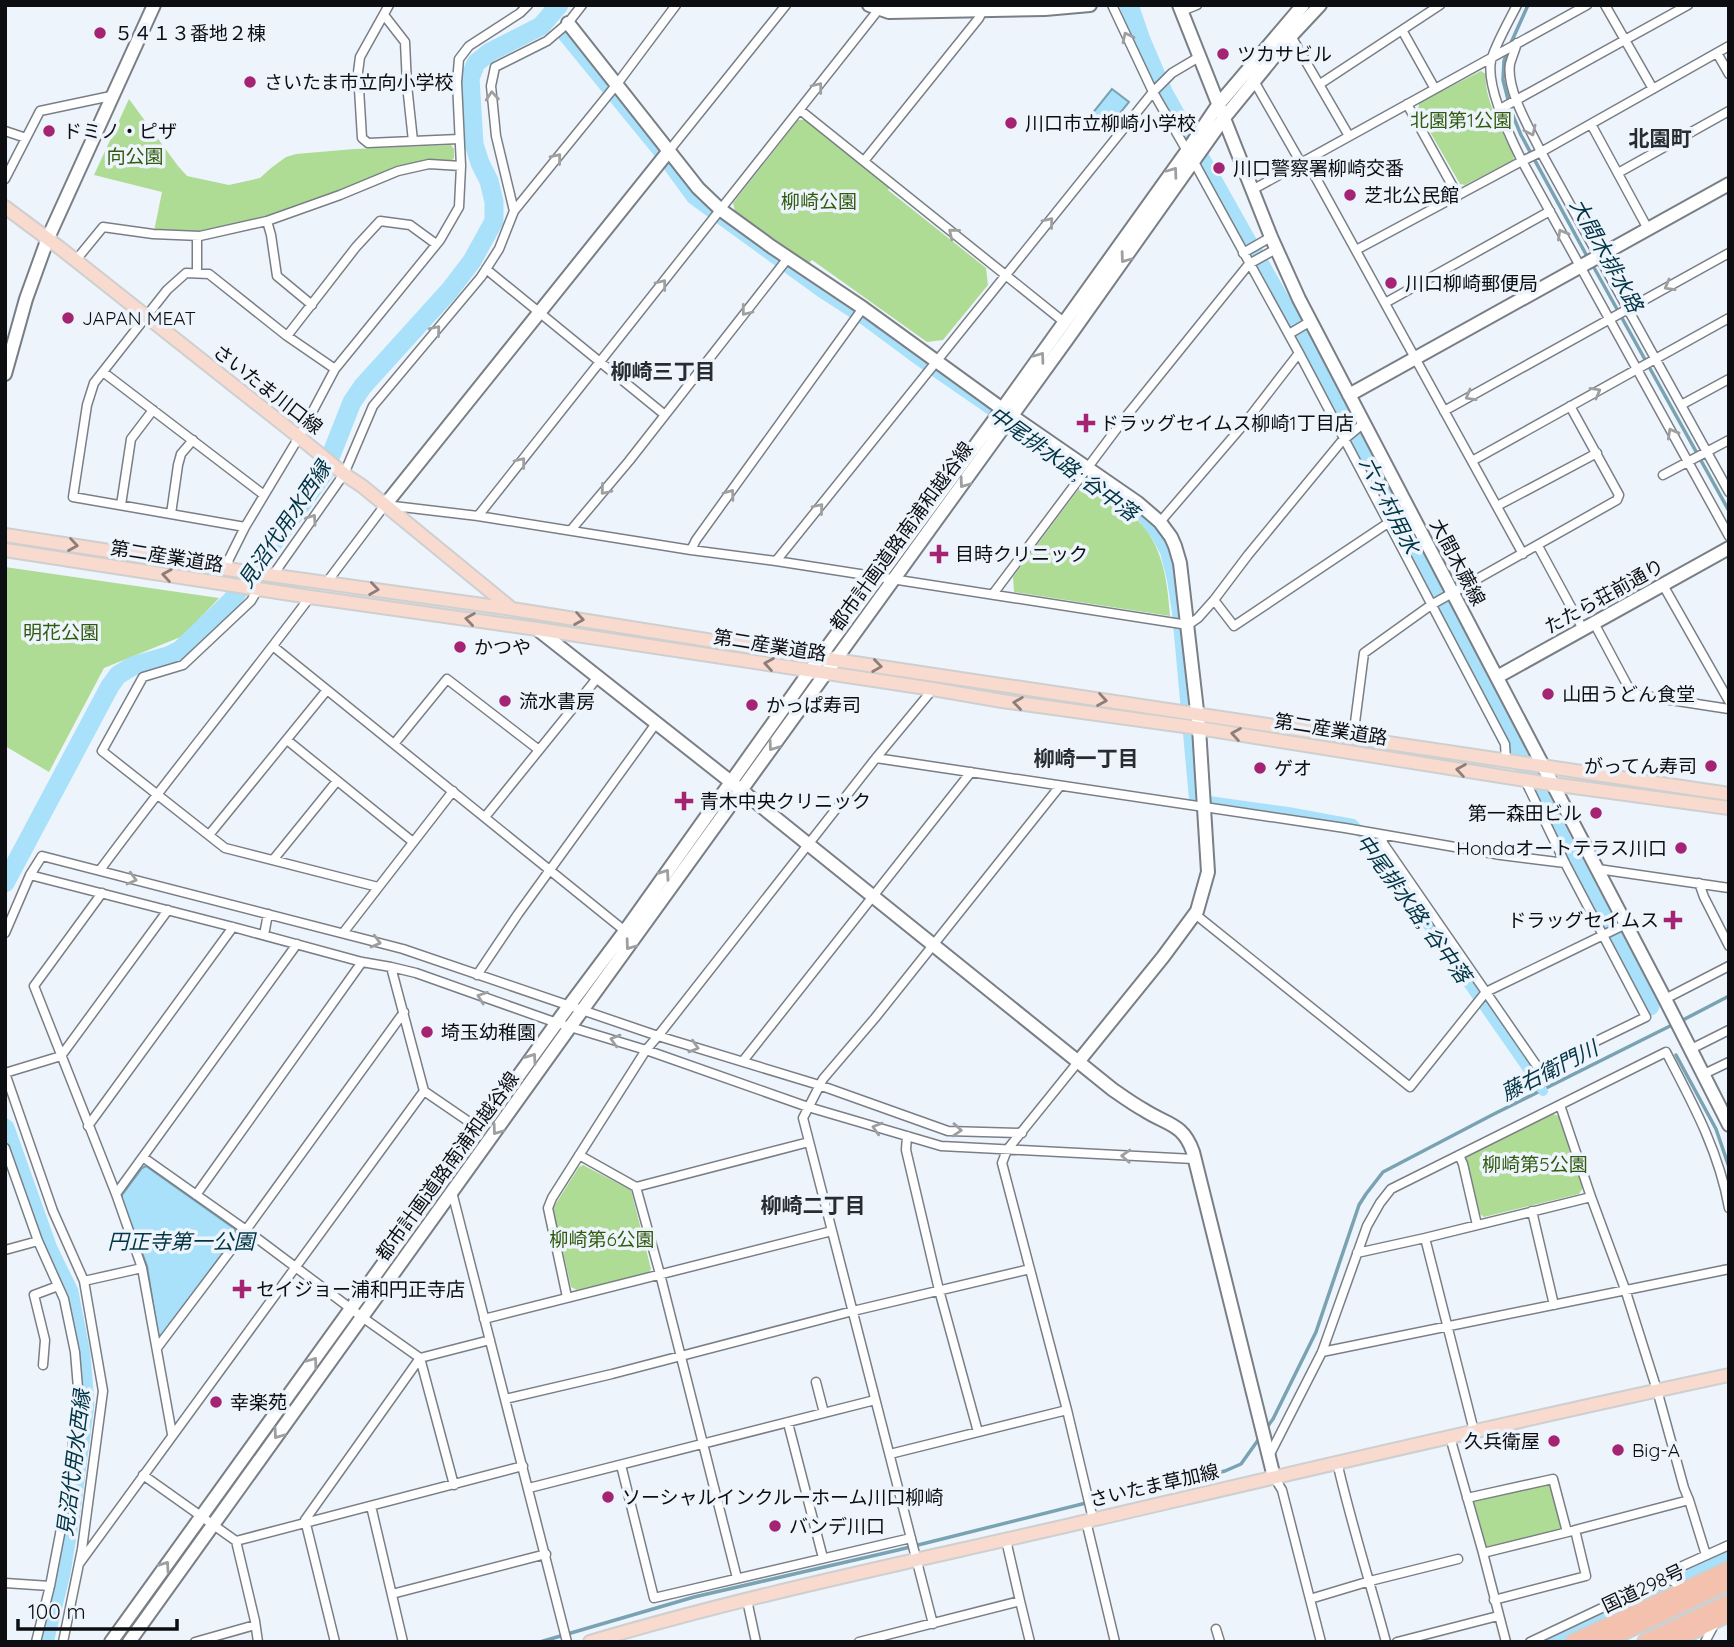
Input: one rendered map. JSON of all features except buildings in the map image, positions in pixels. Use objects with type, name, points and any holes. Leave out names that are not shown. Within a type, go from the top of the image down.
[{"type":"highway","name":"国道298号","points":[[1573,1642],[1729,1569]]},
{"type":"highway","points":[[1603,1642],[1729,1583]]},
{"type":"highway","points":[[1645,1642],[1729,1602]]},
{"type":"highway","points":[[1671,1642],[1722,1617]]},
{"type":"main road","name":"さいたま川口線","points":[[5,207],[76,260],[341,473],[362,486],[537,629]]},
{"type":"main road","name":"第二産業道路","points":[[5,535],[820,657],[1553,784],[1729,808]]},
{"type":"main road","name":"第二産業道路","points":[[5,550],[1002,701],[1353,738],[1729,794]]},
{"type":"main road","name":"さいたま草加線","points":[[590,1642],[661,1621],[1006,1540],[1090,1516],[1729,1375]]},
{"type":"street","points":[[5,374],[26,299],[48,238],[154,5]]},
{"type":"street","points":[[389,5],[360,57],[358,72],[362,138],[368,143],[458,139]]},
{"type":"street","points":[[228,569],[229,559],[246,527],[335,369],[436,244],[459,206],[459,58],[469,46],[528,5]]},
{"type":"street","points":[[514,211],[496,136],[491,86],[495,67],[547,41],[568,23],[582,5]]},
{"type":"street","points":[[273,575],[341,473],[373,406],[486,269],[499,249],[514,211],[677,5]]},
{"type":"street","points":[[327,582],[385,505],[786,5]]},
{"type":"street","points":[[478,516],[800,110],[874,7],[890,12],[1066,8],[1090,5]]},
{"type":"street","points":[[1112,5],[1516,763]]},
{"type":"street","points":[[1180,8],[1197,5]]},
{"type":"street","name":"都市計画道路南浦和越谷線","points":[[129,1642],[557,1023],[575,1009],[736,786],[820,657],[1004,417],[1191,157],[1218,105],[1303,5]]},
{"type":"street","name":"都市計画道路南浦和越谷線","points":[[111,1642],[201,1515],[452,1192],[570,1027],[575,1009],[625,931],[836,660],[895,579],[1064,322],[1191,157],[1320,5]]},
{"type":"street","points":[[1320,84],[1440,5]]},
{"type":"street","points":[[1517,5],[1491,58],[1493,93],[1502,107],[1508,132],[1729,536]]},
{"type":"street","points":[[1252,190],[1587,5]]},
{"type":"street","points":[[1605,5],[1653,89]]},
{"type":"street","points":[[1502,107],[1688,5]]},
{"type":"street","points":[[864,161],[982,8]]},
{"type":"street","name":"大間木蕨線","points":[[1180,8],[1273,243],[1311,321],[1729,1125]]},
{"type":"street","points":[[384,15],[405,42],[413,141]]},
{"type":"street","points":[[568,23],[668,152],[698,188],[721,210],[863,308],[933,366],[1004,417],[1138,503],[1171,537],[1180,563],[1188,625],[1190,720],[1203,790],[1208,872],[1195,914],[1007,1150],[1002,1163],[1088,1496],[1115,1642]]},
{"type":"street","points":[[1402,30],[1435,89]]},
{"type":"street","points":[[1291,36],[1349,136]]},
{"type":"street","points":[[1515,44],[1510,65],[1514,100],[1539,153],[1729,492]]},
{"type":"street","points":[[1356,250],[1539,153],[1729,46]]},
{"type":"street","points":[[1717,53],[1729,74]]},
{"type":"street","points":[[776,561],[1157,87],[1172,73],[1199,57]]},
{"type":"street","points":[[1254,81],[1356,250],[1523,554]]},
{"type":"street","points":[[5,180],[40,111],[111,96]]},
{"type":"street","points":[[1407,104],[1458,196]]},
{"type":"street","points":[[800,110],[1064,322]]},
{"type":"street","points":[[1618,173],[1729,111]]},
{"type":"street","points":[[1591,124],[1648,229]]},
{"type":"street","points":[[5,131],[26,138]]},
{"type":"street","points":[[76,260],[103,226],[153,234],[197,236],[267,221],[398,171],[429,164],[461,166]]},
{"type":"street","points":[[1349,395],[1598,256],[1727,188]]},
{"type":"street","points":[[1385,303],[1550,212]]},
{"type":"street","points":[[267,221],[277,276],[312,305]]},
{"type":"street","points":[[288,336],[356,247],[380,221],[410,225],[436,244]]},
{"type":"street","points":[[197,236],[197,273]]},
{"type":"street","points":[[1243,253],[1273,243]]},
{"type":"street","points":[[993,594],[1124,419],[1249,264],[1273,243]]},
{"type":"street","points":[[1444,411],[1729,253]]},
{"type":"street","points":[[571,530],[788,258]]},
{"type":"street","points":[[486,269],[665,415]]},
{"type":"street","points":[[246,527],[73,497],[87,405],[94,383],[167,290],[186,273],[209,274],[335,369]]},
{"type":"street","points":[[691,550],[863,308]]},
{"type":"street","points":[[1472,460],[1729,318]]},
{"type":"street","points":[[1289,334],[1311,321]]},
{"type":"street","points":[[1160,523],[1245,423],[1299,353]]},
{"type":"street","points":[[103,372],[264,495]]},
{"type":"street","points":[[1681,405],[1729,379]]},
{"type":"street","points":[[1353,738],[1364,653],[1431,604],[1617,500],[1619,495],[1570,407]]},
{"type":"street","points":[[121,505],[131,439],[153,410]]},
{"type":"street","points":[[385,505],[478,516],[691,550],[880,576],[1188,625],[1214,600],[1345,439],[1364,423]]},
{"type":"street","points":[[171,514],[177,465],[181,454],[193,440]]},
{"type":"street","points":[[1663,475],[1729,440]]},
{"type":"street","points":[[1497,506],[1597,453]]},
{"type":"street","points":[[1214,600],[1234,626],[1388,523]]},
{"type":"street","points":[[1538,546],[1632,694],[1729,709]]},
{"type":"street","name":"たたら荘前通り","points":[[1497,677],[1729,548]]},
{"type":"street","points":[[1663,585],[1729,702]]},
{"type":"street","points":[[247,588],[251,601],[183,665],[143,677],[102,751],[225,848],[378,887]]},
{"type":"street","points":[[100,870],[310,597]]},
{"type":"street","points":[[537,629],[657,722],[1078,1062],[1146,1112],[1179,1129],[1190,1143],[1274,1477],[1282,1490],[1321,1642]]},
{"type":"street","points":[[274,647],[625,931]]},
{"type":"street","points":[[485,817],[598,677]]},
{"type":"street","points":[[394,744],[447,679],[539,750]]},
{"type":"street","points":[[567,1297],[548,1208],[552,1198],[646,1049],[933,689]]},
{"type":"street","points":[[209,835],[327,690]]},
{"type":"street","points":[[477,975],[657,722]]},
{"type":"street","points":[[287,740],[413,842]]},
{"type":"street","points":[[876,758],[1565,863]]},
{"type":"street","points":[[743,1061],[971,772]]},
{"type":"street","points":[[1382,835],[1383,843],[1539,1069],[1646,1017],[1565,863],[1529,780]]},
{"type":"street","points":[[273,860],[337,781]]},
{"type":"street","points":[[933,1624],[803,1118],[823,1079],[1060,786]]},
{"type":"street","points":[[343,933],[453,791]]},
{"type":"street","points":[[5,933],[30,875],[42,856],[403,949],[575,1009],[819,1085],[948,1131],[1022,1133]]},
{"type":"street","points":[[1598,869],[1729,888]]},
{"type":"street","points":[[30,875],[362,962],[415,973],[557,1023],[646,1049],[808,1107],[941,1146],[1194,1159]]},
{"type":"street","points":[[1699,883],[1729,946]]},
{"type":"street","points":[[102,893],[34,986],[116,1194],[142,1268],[172,1434]]},
{"type":"street","points":[[63,1642],[79,1564],[103,1391],[84,1282],[53,1211],[5,1073],[61,1056],[168,910]]},
{"type":"street","points":[[264,935],[268,914]]},
{"type":"street","points":[[1195,914],[1410,1087],[1486,992],[1626,924]]},
{"type":"street","points":[[88,1126],[233,927]]},
{"type":"street","points":[[116,1194],[297,944]]},
{"type":"street","points":[[197,1195],[362,962]]},
{"type":"street","points":[[1668,1004],[1729,966]]},
{"type":"street","points":[[391,967],[424,1091],[481,1130]]},
{"type":"street","points":[[157,1348],[404,1012]]},
{"type":"street","points":[[1688,1044],[1729,1030]]},
{"type":"street","points":[[1267,1449],[1322,1352],[1367,1226],[1391,1189],[1666,1052],[1703,1124],[1721,1174],[1729,1208]]},
{"type":"street","points":[[1704,1074],[1729,1062]]},
{"type":"street","points":[[79,1564],[424,1091]]},
{"type":"street","points":[[1560,1105],[1625,1289],[1706,1555]]},
{"type":"street","points":[[907,1136],[906,1150],[939,1290],[978,1432]]},
{"type":"street","points":[[579,1155],[636,1187],[809,1142]]},
{"type":"street","points":[[5,1149],[38,1241],[64,1299],[75,1352],[79,1400],[60,1534],[36,1642]]},
{"type":"street","points":[[1460,1155],[1477,1225]]},
{"type":"street","points":[[144,1158],[420,1358],[454,1485]]},
{"type":"street","points":[[636,1187],[737,1578]]},
{"type":"street","points":[[452,1192],[568,1642]]},
{"type":"street","points":[[1357,1253],[1591,1197]]},
{"type":"street","points":[[1532,1211],[1554,1305]]},
{"type":"street","points":[[484,1318],[832,1231]]},
{"type":"street","points":[[1425,1238],[1475,1431]]},
{"type":"street","points":[[5,1250],[38,1241]]},
{"type":"street","points":[[84,1282],[142,1268]]},
{"type":"street","points":[[505,1399],[1030,1269]]},
{"type":"street","points":[[1322,1352],[1729,1269]]},
{"type":"street","points":[[43,1365],[45,1340],[34,1295],[58,1286]]},
{"type":"street","points":[[335,1642],[305,1520],[420,1358],[490,1340]]},
{"type":"street","points":[[816,1382],[824,1413]]},
{"type":"street","points":[[529,1488],[875,1401]]},
{"type":"street","points":[[890,1454],[1067,1410]]},
{"type":"street","points":[[788,1423],[823,1558]]},
{"type":"street","points":[[1450,1437],[1506,1642]]},
{"type":"street","points":[[1337,1462],[1386,1642]]},
{"type":"street","points":[[621,1465],[654,1598],[911,1538]]},
{"type":"street","points":[[236,1541],[523,1466]]},
{"type":"street","points":[[143,1475],[236,1541],[258,1642]]},
{"type":"street","points":[[1467,1498],[1553,1479],[1586,1576],[1494,1600]]},
{"type":"street","points":[[1483,1553],[1689,1500]]},
{"type":"street","points":[[371,1506],[403,1642]]},
{"type":"street","points":[[1006,1540],[1030,1642]]},
{"type":"street","points":[[1670,1579],[1672,1572],[1678,1568],[1729,1545]]},
{"type":"street","points":[[392,1594],[546,1554]]},
{"type":"street","points":[[1310,1599],[1458,1559]]},
{"type":"street","points":[[1530,1642],[1661,1580],[1670,1579],[1686,1589]]},
{"type":"street","points":[[5,1583],[50,1586]]},
{"type":"street","points":[[747,1600],[756,1642]]},
{"type":"street","points":[[859,1642],[1020,1601]]},
{"type":"street","points":[[1397,1642],[1498,1616]]},
{"type":"street","points":[[1705,1642],[1722,1617]]},
{"type":"street","points":[[195,1642],[255,1625]]},
{"type":"street","points":[[1216,1629],[1220,1642]]},
{"type":"street","points":[[901,1632],[903,1642]]},
{"type":"green space","name":"北園第1公園","points":[[1481,71],[1486,74],[1491,105],[1514,157],[1513,160],[1465,185],[1460,184],[1418,111],[1419,103]]},
{"type":"green space","name":"向公園","points":[[129,99],[187,176],[229,185],[260,178],[286,157],[296,154],[451,145],[454,158],[451,162],[431,160],[396,166],[347,188],[268,216],[217,230],[179,233],[154,231],[162,192],[94,175]]},
{"type":"green space","name":"柳崎公園","points":[[798,120],[807,120],[890,186],[888,190],[986,268],[988,285],[943,340],[927,342],[812,260],[809,263],[735,211],[733,203]]},
{"type":"green space","points":[[1084,482],[1130,513],[1151,537],[1163,566],[1170,616],[1014,592],[1013,577]]},
{"type":"green space","name":"明花公園","points":[[5,567],[219,598],[183,636],[104,668],[49,772],[5,746]]},
{"type":"green space","name":"柳崎第5公園","points":[[1550,1113],[1559,1116],[1584,1186],[1579,1194],[1484,1217],[1480,1214],[1466,1158],[1468,1153]]},
{"type":"green space","name":"柳崎第6公園","points":[[583,1165],[631,1190],[651,1269],[648,1273],[577,1290],[571,1287],[553,1208],[579,1167]]},
{"type":"green space","points":[[1548,1484],[1551,1486],[1562,1526],[1560,1529],[1484,1547],[1474,1501]]},
{"type":"water","points":[[1112,89],[1129,102],[1104,133],[1087,120]]},
{"type":"water","name":"円正寺第一公園","points":[[146,1166],[235,1229],[236,1235],[163,1336],[158,1335],[147,1266],[122,1201],[122,1195]]},
{"type":"waterway","name":"見沼代用水西縁","points":[[5,883],[118,675],[133,666],[180,650],[231,601],[324,473],[352,402],[363,386],[449,291],[472,261],[494,221],[494,202],[489,181],[474,144],[470,78],[476,63],[490,52],[541,26],[559,5]]},
{"type":"waterway","name":"六ヶ村用水","points":[[1129,5],[1164,94],[1326,382],[1380,491],[1650,1006]]},
{"type":"waterway","name":"大間木排水路","points":[[1510,45],[1528,5]]},
{"type":"waterway","name":"中尾排水路; 谷中落","points":[[563,36],[657,151],[692,199],[1143,518],[1165,552],[1172,580],[1194,799],[1353,824],[1370,842],[1543,1091]]},
{"type":"waterway","name":"大間木排水路","points":[[1507,52],[1503,80],[1511,111],[1521,135],[1588,258]]},
{"type":"waterway","name":"大間木排水路","points":[[1592,264],[1729,511]]},
{"type":"waterway","name":"藤右衛門川","points":[[1681,1021],[1729,996]]},
{"type":"waterway","name":"藤右衛門川","points":[[1265,1430],[1316,1332],[1359,1205],[1383,1172],[1674,1024]]},
{"type":"waterway","name":"六ヶ村用水","points":[[1676,1055],[1716,1129],[1729,1167]]},
{"type":"waterway","name":"見沼代用水西縁","points":[[5,1128],[48,1249],[69,1292],[81,1354],[85,1404],[61,1573],[44,1642]]},
{"type":"waterway","points":[[540,1642],[694,1597],[1225,1471],[1241,1464],[1261,1436]]},
{"type":"waterway","points":[[1557,1642],[1729,1559]]},
{"type":"place","name":"５４１３番地２棟","points":[[100,33]]},
{"type":"place","name":"ツカサビル","points":[[1223,54]]},
{"type":"place","name":"さいたま市立向小学校","points":[[250,82]]},
{"type":"place","name":"川口市立柳崎小学校","points":[[1011,123]]},
{"type":"place","name":"ドミノ・ピザ","points":[[49,131]]},
{"type":"place","name":"川口警察署柳崎交番","points":[[1219,168]]},
{"type":"place","name":"芝北公民館","points":[[1350,195]]},
{"type":"place","name":"川口柳崎郵便局","points":[[1391,283]]},
{"type":"place","name":"JAPAN MEAT","points":[[68,318]]},
{"type":"place","name":"ドラッグセイムス柳崎1丁目店","points":[[1086,423]]},
{"type":"place","name":"目時クリニック","points":[[939,554]]},
{"type":"place","name":"かつや","points":[[460,647]]},
{"type":"place","name":"山田うどん食堂","points":[[1548,694]]},
{"type":"place","name":"流水書房","points":[[505,701]]},
{"type":"place","name":"かっぱ寿司","points":[[752,705]]},
{"type":"place","name":"がってん寿司","points":[[1711,766]]},
{"type":"place","name":"ゲオ","points":[[1260,768]]},
{"type":"place","name":"青木中央クリニック","points":[[684,801]]},
{"type":"place","name":"第一森田ビル","points":[[1596,813]]},
{"type":"place","name":"Hondaオートテラス川口","points":[[1681,848]]},
{"type":"place","name":"ドラッグセイムス","points":[[1673,920]]},
{"type":"place","name":"埼玉幼稚園","points":[[427,1032]]},
{"type":"place","name":"セイジョー浦和円正寺店","points":[[242,1289]]},
{"type":"place","name":"幸楽苑","points":[[216,1402]]},
{"type":"place","name":"久兵衛屋","points":[[1554,1441]]},
{"type":"place","name":"Big-A","points":[[1618,1450]]},
{"type":"place","name":"ソーシャルインクルーホーム川口柳崎","points":[[608,1497]]},
{"type":"place","name":"バンデ川口","points":[[775,1526]]},
{"type":"district","name":"北園町","points":[[1660,138]]},
{"type":"district","name":"柳崎三丁目","points":[[663,371]]},
{"type":"district","name":"柳崎一丁目","points":[[1086,758]]},
{"type":"district","name":"柳崎二丁目","points":[[813,1205]]}]
